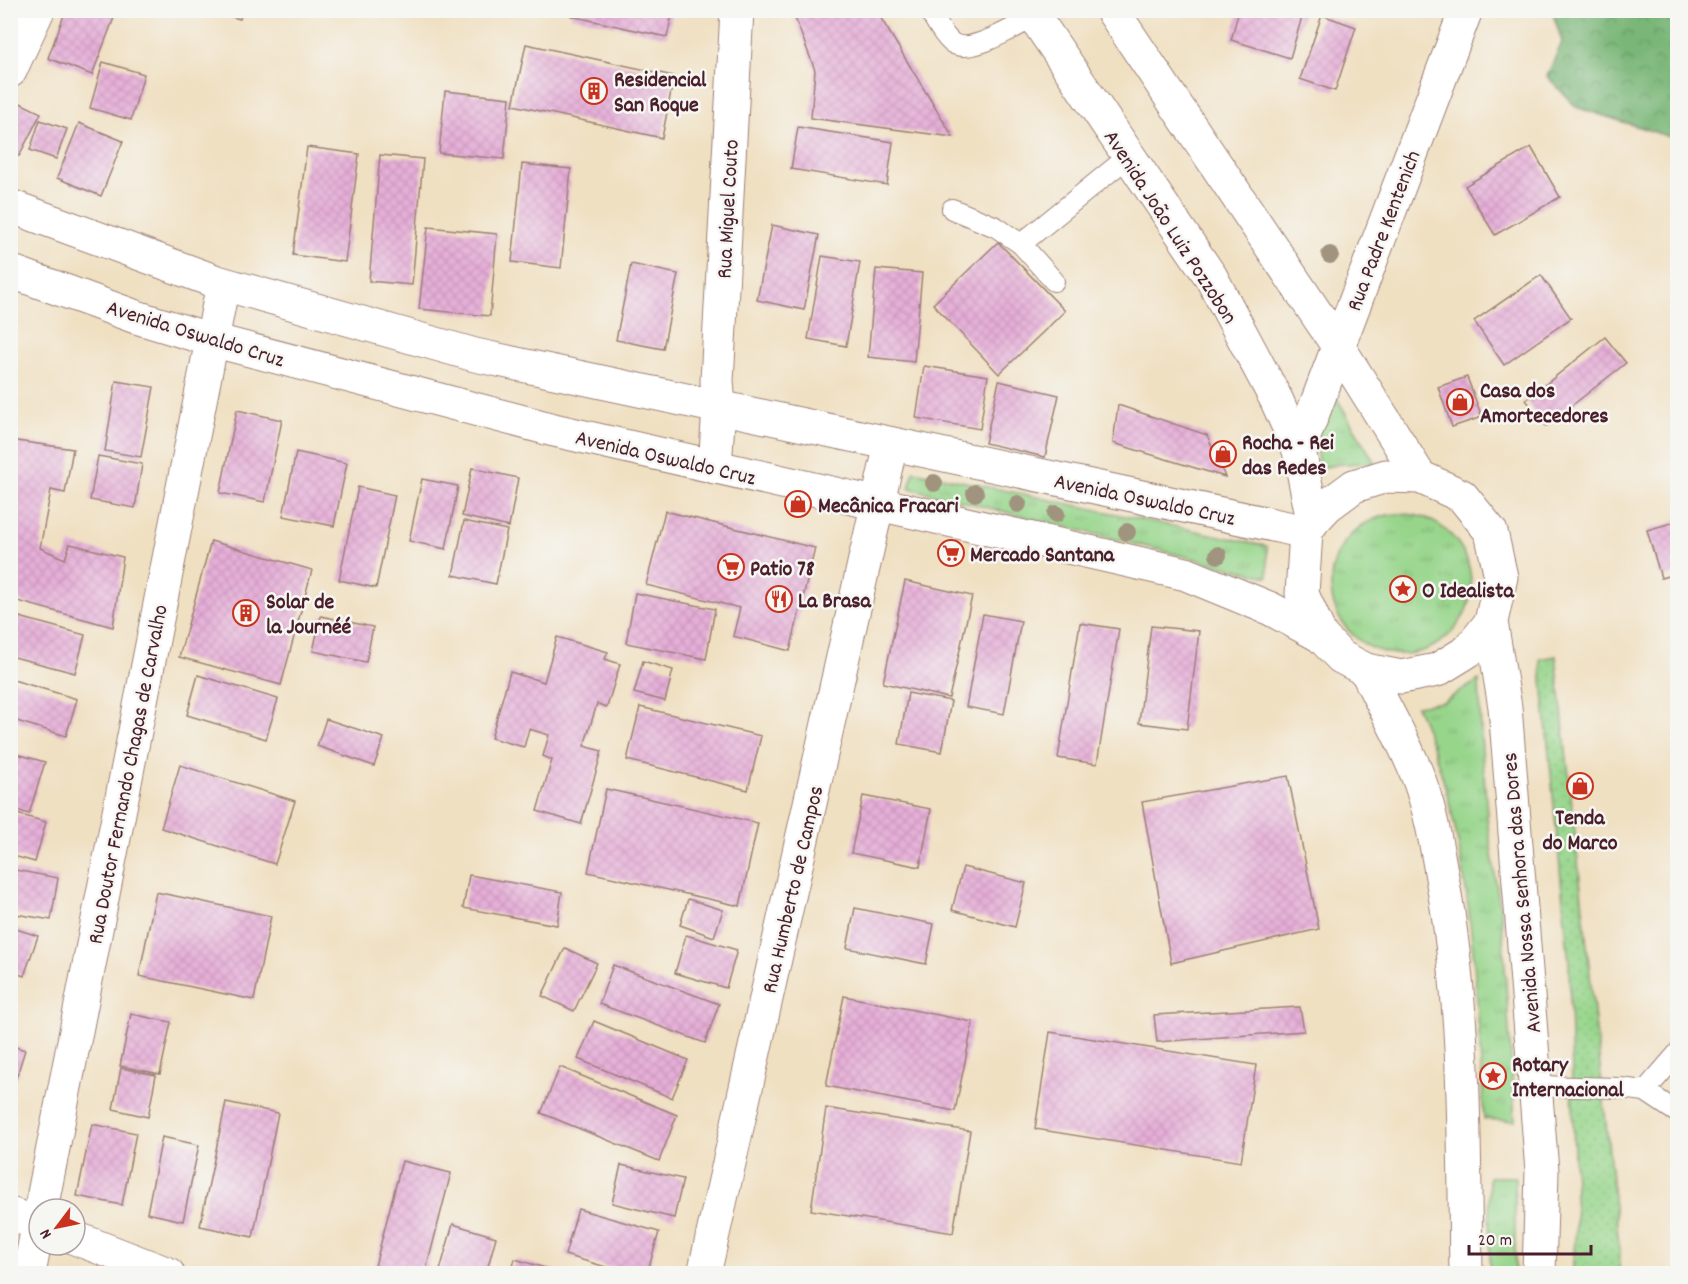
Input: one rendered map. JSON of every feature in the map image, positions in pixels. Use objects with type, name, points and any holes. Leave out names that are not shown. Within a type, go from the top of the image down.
[{"type":"street","points":[[10,71],[38,10]]},
{"type":"street","name":"Rua Miguel Couto","points":[[715,467],[717,381],[737,10]]},
{"type":"street","points":[[1112,10],[1338,346],[1420,477]]},
{"type":"street","name":"Rua Padre Kentenich","points":[[1299,450],[1466,10]]},
{"type":"street","name":"Avenida João Luiz Pozzobon","points":[[1032,14],[1211,277],[1276,399],[1299,450],[1309,527]]},
{"type":"street","name":"Avenida Oswaldo Cruz","points":[[10,206],[223,284],[474,356],[891,444],[1309,527]]},
{"type":"street","name":"Avenida Oswaldo Cruz","points":[[10,271],[136,317],[212,340],[554,430],[1186,574],[1271,609],[1321,636]]},
{"type":"street","name":"Rua Doutor Fernando Chagas de Carvalho","points":[[43,1197],[223,284]]},
{"type":"street","name":"Rua Humberto de Campos","points":[[705,1274],[891,444]]},
{"type":"street","points":[[1386,476],[1420,477],[1462,496],[1491,532],[1501,577],[1491,622],[1468,651],[1437,670],[1401,677],[1366,670],[1341,657],[1321,636],[1302,594],[1309,527],[1327,506],[1354,486],[1386,476]]},
{"type":"street","name":"Avenida Nossa Senhora das Dores","points":[[1491,622],[1505,707],[1542,1170],[1539,1274]]},
{"type":"street","points":[[1366,670],[1421,785],[1434,830],[1452,931],[1459,1005],[1466,1274]]},
{"type":"street","points":[[10,1214],[27,1219]]},
{"type":"street","points":[[87,1243],[168,1274]]},
{"type":"street","points":[[28,1274],[32,1257]]},
{"type":"lane","points":[[929,10],[950,42],[960,47],[972,47],[1032,14]]},
{"type":"lane","points":[[1021,244],[1129,156]]},
{"type":"lane","points":[[952,209],[996,227],[1021,244],[1054,281]]},
{"type":"lane","points":[[1644,1091],[1677,1053]]},
{"type":"lane","points":[[1535,1086],[1620,1088],[1644,1091],[1677,1113]]},
{"type":"green space","points":[[1552,11],[1677,11],[1677,149],[1670,137],[1576,107],[1547,76],[1562,42]]},
{"type":"green space","points":[[1330,387],[1375,463],[1340,464],[1319,468],[1316,446]]},
{"type":"green space","points":[[914,471],[1267,546],[1268,577],[909,488]]},
{"type":"green space","points":[[1401,514],[1428,519],[1450,535],[1466,557],[1471,584],[1466,611],[1450,633],[1428,649],[1401,654],[1374,649],[1352,633],[1336,611],[1331,584],[1336,557],[1352,535],[1374,519]]},
{"type":"green space","points":[[1556,656],[1620,1254],[1619,1273],[1572,1273],[1576,1230],[1569,963],[1540,659]]},
{"type":"green space","points":[[1479,680],[1488,827],[1502,922],[1515,1121],[1484,1119],[1474,961],[1460,855],[1450,803],[1435,754],[1416,706],[1443,702]]},
{"type":"green space","points":[[1489,1177],[1515,1177],[1515,1273],[1490,1273]]},
{"type":"building","points":[[66,10],[117,10],[92,75],[48,58]]},
{"type":"building","points":[[207,10],[242,10],[240,19]]},
{"type":"building","points":[[573,10],[673,10],[667,37],[571,16]]},
{"type":"building","points":[[792,10],[876,10],[953,137],[811,118],[815,70]]},
{"type":"building","points":[[1239,10],[1304,10],[1290,58],[1231,40]]},
{"type":"building","points":[[1322,15],[1356,27],[1335,91],[1300,79]]},
{"type":"building","name":"Residencial San Roque","points":[[526,44],[674,76],[662,138],[513,105]]},
{"type":"building","points":[[103,62],[144,74],[131,120],[90,108]]},
{"type":"building","points":[[445,91],[510,98],[504,159],[439,153]]},
{"type":"building","points":[[16,101],[41,113],[19,156],[10,152],[10,111]]},
{"type":"building","points":[[40,120],[67,129],[56,159],[30,150]]},
{"type":"building","points":[[79,123],[123,141],[101,196],[57,178]]},
{"type":"building","points":[[798,127],[893,142],[887,185],[791,169]]},
{"type":"building","points":[[307,147],[359,154],[345,262],[293,255]]},
{"type":"building","points":[[1531,147],[1560,197],[1495,235],[1465,186]]},
{"type":"building","points":[[380,155],[423,159],[412,285],[369,281]]},
{"type":"building","points":[[522,164],[571,169],[561,268],[512,262]]},
{"type":"building","points":[[772,225],[819,235],[804,310],[757,300]]},
{"type":"building","points":[[428,227],[497,234],[490,316],[419,309]]},
{"type":"building","points":[[998,242],[1065,311],[999,374],[933,304]]},
{"type":"building","points":[[822,256],[860,262],[846,346],[808,339]]},
{"type":"building","points":[[631,264],[678,274],[663,349],[616,340]]},
{"type":"building","points":[[876,269],[922,273],[914,362],[868,357]]},
{"type":"building","points":[[1541,275],[1571,318],[1504,365],[1474,321]]},
{"type":"building","points":[[1605,337],[1626,363],[1546,426],[1526,400]]},
{"type":"building","points":[[924,366],[988,376],[980,429],[916,418]]},
{"type":"building","name":"Casa dos Amortecedores","points":[[1467,377],[1482,417],[1452,427],[1438,387]]},
{"type":"building","points":[[116,381],[154,387],[141,457],[105,451]]},
{"type":"building","points":[[999,381],[1059,395],[1045,457],[985,443]]},
{"type":"building","points":[[1118,405],[1207,435],[1225,477],[1113,443]]},
{"type":"building","points":[[237,410],[282,420],[265,502],[220,493]]},
{"type":"building","points":[[10,440],[73,449],[65,493],[51,490],[40,548],[65,559],[70,544],[123,557],[113,627],[10,599]]},
{"type":"building","points":[[296,452],[347,463],[334,526],[283,516]]},
{"type":"building","points":[[98,456],[142,464],[135,508],[90,500]]},
{"type":"building","points":[[472,468],[518,478],[509,527],[462,516]]},
{"type":"building","points":[[422,479],[458,486],[446,549],[409,541]]},
{"type":"building","points":[[358,487],[395,495],[376,588],[339,580]]},
{"type":"building","name":"Patio 78","points":[[665,511],[815,548],[790,651],[733,636],[740,608],[646,585]]},
{"type":"building","points":[[464,521],[507,530],[496,584],[453,575]]},
{"type":"building","points":[[1678,521],[1678,573],[1661,578],[1647,530]]},
{"type":"building","name":"Solar de la Journéé","points":[[211,541],[312,570],[281,685],[179,657]]},
{"type":"building","points":[[905,581],[972,596],[949,698],[883,683]]},
{"type":"building","points":[[635,593],[715,609],[706,659],[626,643]]},
{"type":"building","points":[[983,614],[1021,621],[1004,714],[966,707]]},
{"type":"building","points":[[16,616],[85,635],[75,673],[10,656],[10,639]]},
{"type":"building","points":[[321,616],[373,627],[366,662],[313,651]]},
{"type":"building","points":[[1080,623],[1119,629],[1097,764],[1058,758]]},
{"type":"building","points":[[1151,626],[1199,631],[1187,729],[1139,723]]},
{"type":"building","points":[[557,637],[608,652],[605,659],[620,664],[607,707],[597,704],[584,746],[602,751],[581,824],[537,811],[552,760],[543,756],[549,735],[529,729],[524,747],[491,738],[510,672],[544,682]]},
{"type":"building","points":[[643,661],[673,670],[665,701],[634,693]]},
{"type":"building","points":[[198,675],[278,699],[266,739],[187,715]]},
{"type":"building","points":[[10,679],[77,699],[66,736],[10,719]]},
{"type":"building","points":[[908,693],[951,701],[942,752],[899,744]]},
{"type":"building","points":[[640,707],[761,736],[748,790],[627,760]]},
{"type":"building","points":[[326,719],[384,738],[374,766],[317,746]]},
{"type":"building","points":[[10,752],[45,762],[29,814],[10,808]]},
{"type":"building","points":[[180,765],[295,801],[275,864],[161,828]]},
{"type":"building","points":[[1288,776],[1319,929],[1171,963],[1142,802]]},
{"type":"building","points":[[606,789],[758,823],[740,906],[588,872]]},
{"type":"building","points":[[863,796],[931,809],[920,867],[851,853]]},
{"type":"building","points":[[10,812],[46,822],[35,862],[10,855]]},
{"type":"building","points":[[963,867],[1026,883],[1015,927],[952,910]]},
{"type":"building","points":[[10,869],[58,878],[51,920],[10,913]]},
{"type":"building","points":[[469,875],[562,892],[557,925],[463,908]]},
{"type":"building","points":[[156,892],[271,916],[254,1000],[139,976]]},
{"type":"building","points":[[688,899],[723,910],[714,937],[680,925]]},
{"type":"building","points":[[855,908],[934,924],[926,964],[847,948]]},
{"type":"building","points":[[10,927],[38,936],[24,976],[10,971]]},
{"type":"building","points":[[686,935],[737,950],[726,988],[675,973]]},
{"type":"building","points":[[565,948],[597,963],[574,1011],[542,996]]},
{"type":"building","points":[[613,965],[719,1004],[705,1043],[599,1004]]},
{"type":"building","points":[[844,996],[973,1022],[955,1111],[826,1086]]},
{"type":"building","points":[[1300,1007],[1304,1031],[1157,1042],[1154,1015]]},
{"type":"building","points":[[131,1014],[171,1022],[160,1074],[120,1066]]},
{"type":"building","points":[[594,1021],[688,1060],[672,1098],[578,1059]]},
{"type":"building","points":[[1050,1032],[1256,1065],[1241,1162],[1035,1129]]},
{"type":"building","points":[[10,1045],[25,1050],[13,1088],[10,1088]]},
{"type":"building","points":[[560,1067],[677,1115],[659,1161],[541,1113]]},
{"type":"building","points":[[121,1068],[156,1075],[148,1117],[113,1109]]},
{"type":"building","points":[[226,1102],[278,1113],[253,1237],[200,1226]]},
{"type":"building","points":[[826,1108],[970,1131],[953,1233],[811,1210]]},
{"type":"building","points":[[92,1124],[136,1133],[122,1205],[77,1196]]},
{"type":"building","points":[[162,1137],[199,1145],[183,1221],[147,1213]]},
{"type":"building","points":[[402,1161],[451,1173],[425,1274],[373,1274]]},
{"type":"building","points":[[621,1165],[683,1179],[674,1218],[612,1203]]},
{"type":"building","points":[[578,1209],[659,1232],[647,1274],[630,1274],[565,1255]]},
{"type":"building","points":[[453,1224],[496,1237],[486,1274],[439,1274]]},
{"type":"building","points":[[515,1259],[562,1273],[562,1274],[511,1274]]},
{"type":"place","name":"Residencial San Roque","points":[[594,91]]},
{"type":"place","name":"Casa dos Amortecedores","points":[[1460,402]]},
{"type":"place","name":"Rocha - Rei das Redes","points":[[1223,454]]},
{"type":"place","name":"Mecânica Fracari","points":[[798,504]]},
{"type":"place","name":"Mercado Santana","points":[[951,553]]},
{"type":"place","name":"Patio 78","points":[[731,567]]},
{"type":"place","name":"O Idealista","points":[[1403,589]]},
{"type":"place","name":"La Brasa","points":[[779,599]]},
{"type":"place","name":"Solar de la Journéé","points":[[246,613]]},
{"type":"place","name":"Tenda do Marco","points":[[1580,786]]},
{"type":"place","name":"Rotary Internacional","points":[[1493,1076]]}]
